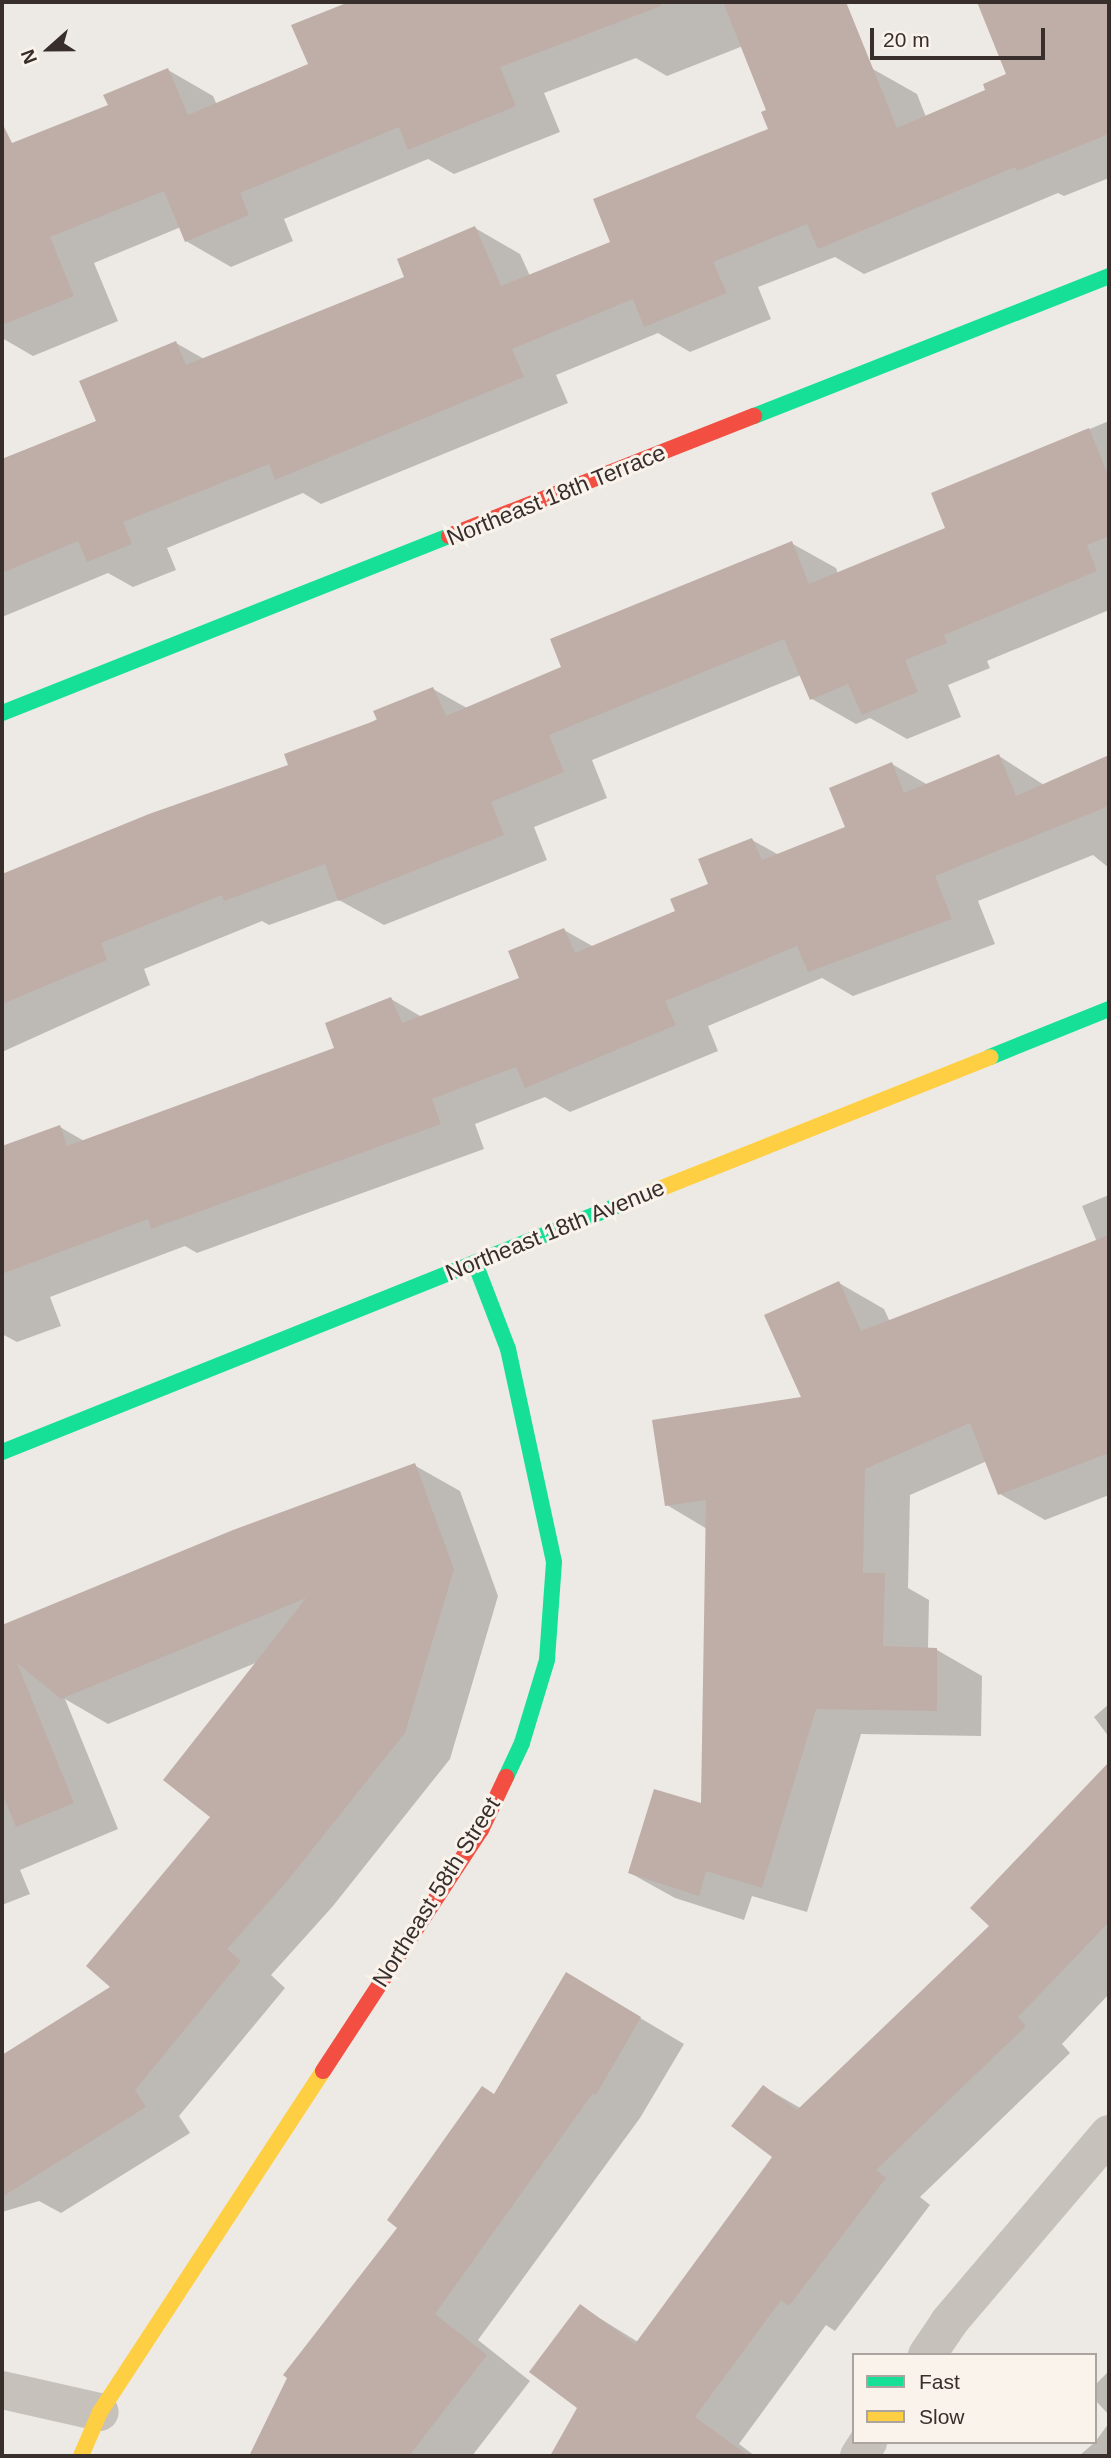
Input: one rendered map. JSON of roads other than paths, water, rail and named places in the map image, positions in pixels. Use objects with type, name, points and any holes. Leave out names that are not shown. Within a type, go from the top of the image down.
[{"type":"street","name":"Northeast 18th Terrace","points":[[2,713],[1109,276]]},
{"type":"street","name":"Northeast 18th Avenue","points":[[2,1452],[1109,1009]]},
{"type":"street","name":"Northeast 58th Street","points":[[81,2456],[100,2412],[481,1830],[522,1743],[547,1660],[554,1562],[508,1349],[475,1263]]},
{"type":"street","points":[[928,2353],[949,2322],[1109,2134]]},
{"type":"street","points":[[2,2390],[100,2412]]}]
